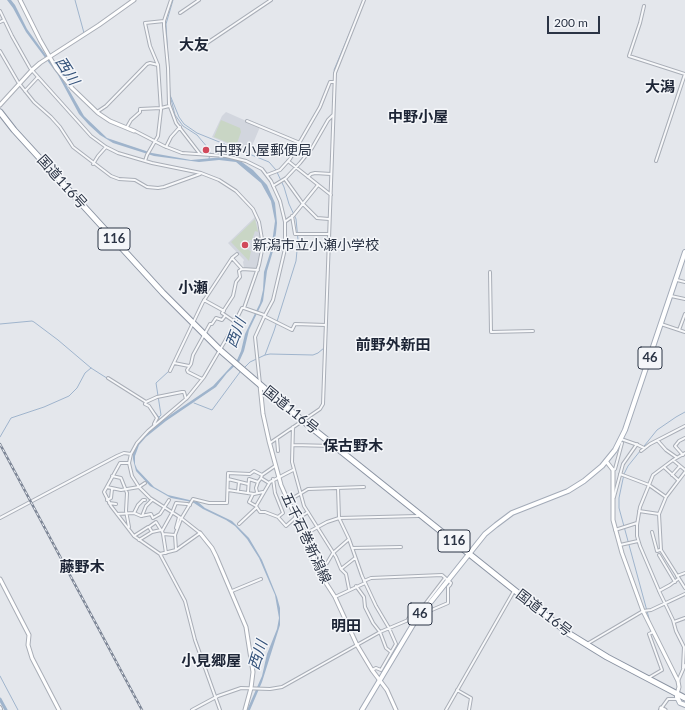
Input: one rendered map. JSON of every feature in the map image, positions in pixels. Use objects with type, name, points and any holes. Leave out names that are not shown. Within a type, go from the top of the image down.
[{"type":"highway","name":"国道116号","points":[[0,112],[14,130],[192,323],[260,385],[568,633],[649,678],[677,697],[685,698]]},
{"type":"main road","name":"46","points":[[362,710],[405,636],[447,579],[485,534],[504,518],[578,485],[595,473],[621,441],[685,252]]},
{"type":"main road","points":[[677,697],[680,703],[685,705]]},
{"type":"street","points":[[20,0],[56,68],[72,88],[97,112],[110,121],[182,153],[239,158],[262,169],[268,175],[280,201],[285,222],[285,249],[275,294],[256,334],[255,340],[260,385]]},
{"type":"street","points":[[0,105],[41,62],[99,25],[134,0]]},
{"type":"street","points":[[171,0],[164,21],[169,106],[176,123],[200,154]]},
{"type":"street","points":[[180,13],[199,0]]},
{"type":"street","points":[[204,45],[271,0]]},
{"type":"street","points":[[269,444],[320,409],[323,404],[335,70],[364,0]]},
{"type":"street","points":[[644,6],[629,56],[685,74],[656,161]]},
{"type":"street","points":[[0,12],[22,55],[32,70],[91,136],[106,147],[118,153],[213,177],[234,189],[253,209],[259,222],[263,245],[262,254],[258,270],[244,308],[242,308],[220,350],[202,379],[186,399],[139,439],[131,454],[129,463],[132,476],[139,487],[152,499],[172,512],[200,534],[212,548],[216,556],[232,591],[248,634],[249,653],[253,672],[251,688],[245,710]]},
{"type":"street","points":[[0,22],[4,20]]},
{"type":"street","points":[[145,161],[159,134],[161,108],[158,65],[150,46],[145,23],[164,21]]},
{"type":"street","points":[[0,51],[19,84],[34,102],[60,126],[73,147],[93,164],[114,177],[135,180],[144,186],[162,188],[201,173]]},
{"type":"street","points":[[97,112],[106,106],[147,64],[150,63],[158,65]]},
{"type":"street","points":[[25,91],[38,78]]},
{"type":"street","points":[[268,175],[280,170],[288,161],[320,107],[330,82],[334,82]]},
{"type":"street","points":[[127,128],[131,120],[140,112],[140,109],[169,106]]},
{"type":"street","points":[[273,186],[285,179],[296,167],[312,148],[328,120],[333,115]]},
{"type":"street","points":[[247,121],[300,143]]},
{"type":"street","points":[[166,147],[171,137],[180,127]]},
{"type":"street","points":[[93,164],[106,147]]},
{"type":"street","points":[[288,161],[331,195]]},
{"type":"street","points":[[308,177],[315,173],[331,174]]},
{"type":"street","points":[[285,179],[303,204],[317,218],[329,219]]},
{"type":"street","points":[[285,222],[303,204],[318,185]]},
{"type":"street","points":[[292,216],[295,234],[328,234]]},
{"type":"street","points":[[263,245],[285,249]]},
{"type":"street","points":[[170,371],[204,300],[232,258],[237,254]]},
{"type":"street","points":[[232,258],[242,269],[258,270]]},
{"type":"street","points":[[235,322],[222,313],[233,296],[236,282],[240,277],[239,271],[242,269]]},
{"type":"street","points":[[490,272],[491,332],[534,331]]},
{"type":"street","points":[[676,279],[685,282]]},
{"type":"street","points":[[670,296],[685,299]]},
{"type":"street","points":[[204,300],[224,311]]},
{"type":"street","points":[[244,308],[260,313],[292,330],[295,324],[326,325]]},
{"type":"street","points":[[679,330],[685,314]]},
{"type":"street","points":[[202,379],[188,372],[187,370],[190,366],[193,355],[210,324],[212,324],[216,318],[222,320],[225,316]]},
{"type":"street","points":[[661,324],[685,332]]},
{"type":"street","points":[[174,363],[190,366]]},
{"type":"street","points":[[108,378],[146,402],[145,404],[149,406],[157,418],[153,426]]},
{"type":"street","name":"五千石巻新潟線","points":[[260,385],[263,414],[269,444],[288,501],[305,534],[317,568],[335,597],[357,645],[379,681],[387,690],[396,710]]},
{"type":"street","points":[[146,402],[157,397],[182,392],[184,392],[186,399]]},
{"type":"street","points":[[641,452],[658,440],[685,426]]},
{"type":"street","points":[[294,427],[293,470],[298,487],[302,492],[304,506],[333,553],[341,569],[346,574],[349,590]]},
{"type":"street","points":[[678,682],[684,666],[684,647],[638,541],[637,523],[639,511],[653,475],[664,468],[676,457],[684,454],[675,446],[679,441],[685,438]]},
{"type":"street","points":[[277,439],[278,450]]},
{"type":"street","points":[[658,440],[666,450],[676,457]]},
{"type":"street","points":[[644,449],[637,444],[621,441],[615,469],[613,470],[612,507],[615,530],[619,545],[643,611],[680,687],[677,697],[668,699],[660,709],[665,710]]},
{"type":"street","points":[[614,506],[615,492],[624,462],[637,444]]},
{"type":"street","points":[[293,445],[335,446]]},
{"type":"street","points":[[0,518],[117,456],[124,453],[131,454]]},
{"type":"street","points":[[673,460],[685,471],[666,497],[659,514],[661,550],[685,588]]},
{"type":"street","points":[[606,461],[613,470]]},
{"type":"street","points":[[129,463],[120,463],[104,492],[108,501],[134,536],[160,554],[185,601],[195,640],[220,710]]},
{"type":"street","points":[[257,492],[256,488],[262,475],[276,466]]},
{"type":"street","points":[[672,475],[680,466]]},
{"type":"street","points":[[664,468],[678,480]]},
{"type":"street","points":[[239,524],[256,507],[263,492],[273,479],[293,470]]},
{"type":"street","points":[[176,528],[180,518],[194,499],[209,503],[227,503],[228,473],[250,474],[254,472],[262,475]]},
{"type":"street","points":[[248,492],[250,474]]},
{"type":"street","points":[[620,474],[649,485],[666,497]]},
{"type":"street","points":[[112,476],[121,478],[127,495],[126,511],[130,527],[128,528]]},
{"type":"street","points":[[261,478],[269,483]]},
{"type":"street","points":[[228,479],[249,484]]},
{"type":"street","points":[[249,479],[258,482]]},
{"type":"street","points":[[273,479],[275,494],[283,513],[278,517]]},
{"type":"street","points":[[613,479],[618,479]]},
{"type":"street","points":[[238,492],[239,482]]},
{"type":"street","points":[[106,487],[125,490],[139,487],[145,483]]},
{"type":"street","points":[[288,501],[308,489],[364,487]]},
{"type":"street","points":[[338,488],[339,518],[349,539],[364,582],[396,644],[381,670],[376,668],[372,670]]},
{"type":"street","points":[[108,501],[111,498],[112,489]]},
{"type":"street","points":[[228,490],[253,494]]},
{"type":"street","points":[[263,492],[253,494],[249,502],[260,512],[265,512],[278,517],[286,526],[308,512]]},
{"type":"street","points":[[142,516],[146,506],[152,499]]},
{"type":"street","points":[[134,513],[138,505],[145,500]]},
{"type":"street","points":[[153,518],[160,514],[169,500]]},
{"type":"street","points":[[108,501],[116,504]]},
{"type":"street","points":[[161,531],[176,503],[190,505]]},
{"type":"street","points":[[639,511],[659,514]]},
{"type":"street","points":[[117,514],[134,513],[139,516],[150,514],[163,534],[166,553]]},
{"type":"street","points":[[305,534],[327,522],[339,518],[422,516]]},
{"type":"street","points":[[176,550],[175,536],[180,518]]},
{"type":"street","points":[[134,536],[156,522]]},
{"type":"street","points":[[615,530],[637,523]]},
{"type":"street","points":[[149,526],[152,532]]},
{"type":"street","points":[[139,540],[152,532],[161,531]]},
{"type":"street","points":[[652,532],[657,551],[661,550]]},
{"type":"street","points":[[163,534],[175,536]]},
{"type":"street","points":[[160,554],[176,550],[200,534]]},
{"type":"street","points":[[317,568],[327,563],[333,553],[349,539]]},
{"type":"street","points":[[619,545],[638,541]]},
{"type":"street","points":[[352,548],[401,546]]},
{"type":"street","points":[[659,555],[675,582]]},
{"type":"street","points":[[314,558],[319,556]]},
{"type":"street","points":[[341,569],[356,558]]},
{"type":"street","points":[[659,591],[675,582],[677,577],[685,573]]},
{"type":"street","points":[[192,710],[216,697],[242,688],[273,689],[286,685],[380,632],[412,618],[415,614],[422,618],[427,612],[448,603],[448,590],[451,583],[442,575],[371,578],[335,597]]},
{"type":"street","points":[[0,579],[29,635],[28,645],[32,658],[59,710]]},
{"type":"street","points":[[232,591],[262,579]]},
{"type":"street","points":[[407,620],[413,613],[419,612],[447,579]]},
{"type":"street","points":[[356,586],[364,597],[365,607],[380,632],[386,648],[391,652]]},
{"type":"street","points":[[446,710],[514,590]]},
{"type":"street","points":[[586,644],[643,611],[651,610],[685,594]]},
{"type":"street","points":[[674,622],[685,618]]},
{"type":"street","points":[[649,678],[662,670],[649,634],[653,632]]},
{"type":"street","points":[[457,690],[472,698],[469,710]]},
{"type":"shaded area","points":[[226,112],[260,127],[249,153],[212,137],[222,116]]},
{"type":"shaded area","name":"新潟市立小瀬小学校","points":[[255,217],[260,235],[259,263],[257,269],[244,268],[244,260],[228,243]]},
{"type":"green space","points":[[221,120],[240,128],[241,132],[236,146],[214,137]]},
{"type":"green space","points":[[255,219],[258,232],[255,231],[252,240],[249,240],[246,249],[251,251],[249,261],[231,242]]},
{"type":"water","points":[[7,0],[11,0],[15,5],[27,29],[61,76],[84,116],[107,138],[152,153],[191,160],[224,157],[239,160],[253,170],[267,185],[275,203],[277,223],[276,233],[273,251],[267,271],[263,301],[249,330],[244,351],[239,362],[227,373],[216,387],[166,421],[146,437],[139,445],[135,456],[135,464],[137,469],[154,487],[168,495],[198,502],[205,508],[232,521],[249,538],[262,560],[277,597],[280,608],[280,625],[262,682],[250,710],[247,710],[262,676],[267,654],[277,629],[279,618],[275,595],[259,558],[247,539],[235,526],[226,520],[194,503],[171,498],[150,486],[136,471],[133,451],[141,439],[160,422],[213,386],[237,360],[245,334],[260,303],[263,290],[264,272],[271,250],[275,221],[271,201],[261,183],[236,162],[219,160],[199,162],[154,156],[113,143],[100,135],[79,114],[58,75],[26,32]]},
{"type":"waterway","points":[[75,0],[84,33]]},
{"type":"waterway","points":[[173,0],[166,24],[170,95],[179,117],[184,124],[197,133],[269,162],[276,170],[296,219],[298,240],[296,261],[265,355]]},
{"type":"waterway","points":[[335,72],[334,70],[353,25]]},
{"type":"waterway","points":[[170,95],[175,115],[183,126],[197,135],[208,148],[210,153],[209,159]]},
{"type":"waterway","points":[[193,321],[203,300]]},
{"type":"waterway","points":[[326,345],[327,320]]},
{"type":"waterway","points":[[0,324],[34,322],[91,368],[146,403]]},
{"type":"waterway","points":[[188,332],[191,325]]},
{"type":"waterway","points":[[244,368],[250,362],[265,355],[313,355],[324,348]]},
{"type":"waterway","points":[[0,437],[11,418],[44,407],[69,396],[77,388],[85,373],[91,368]]},
{"type":"waterway","points":[[159,417],[161,415],[156,383],[169,371]]},
{"type":"waterway","points":[[194,403],[212,410],[240,372]]},
{"type":"waterway","points":[[151,407],[161,420],[161,423]]},
{"type":"waterway","points":[[650,622],[619,508],[619,498],[624,474],[628,466],[657,430],[685,412]]},
{"type":"waterway","points":[[649,625],[677,683]]},
{"type":"waterway","points":[[0,676],[18,710]]},
{"type":"waterway","points":[[0,699],[6,710]]},
{"type":"railway","points":[[0,444],[142,710]]},
{"type":"place","name":"中野小屋郵便局","points":[[206,150]]},
{"type":"place","name":"新潟市立小瀬小学校","points":[[245,245]]},
{"type":"district","name":"大友","points":[[194,45]]},
{"type":"district","name":"大潟","points":[[660,87]]},
{"type":"district","name":"中野小屋","points":[[418,117]]},
{"type":"district","name":"小瀬","points":[[193,288]]},
{"type":"district","name":"前野外新田","points":[[393,345]]},
{"type":"district","name":"保古野木","points":[[353,446]]},
{"type":"district","name":"藤野木","points":[[82,567]]},
{"type":"district","name":"明田","points":[[346,626]]},
{"type":"district","name":"小見郷屋","points":[[211,661]]},
{"type":"water label","name":"西川","points":[[67,71]]},
{"type":"water label","name":"西川","points":[[236,333]]},
{"type":"water label","name":"西川","points":[[258,655]]}]
